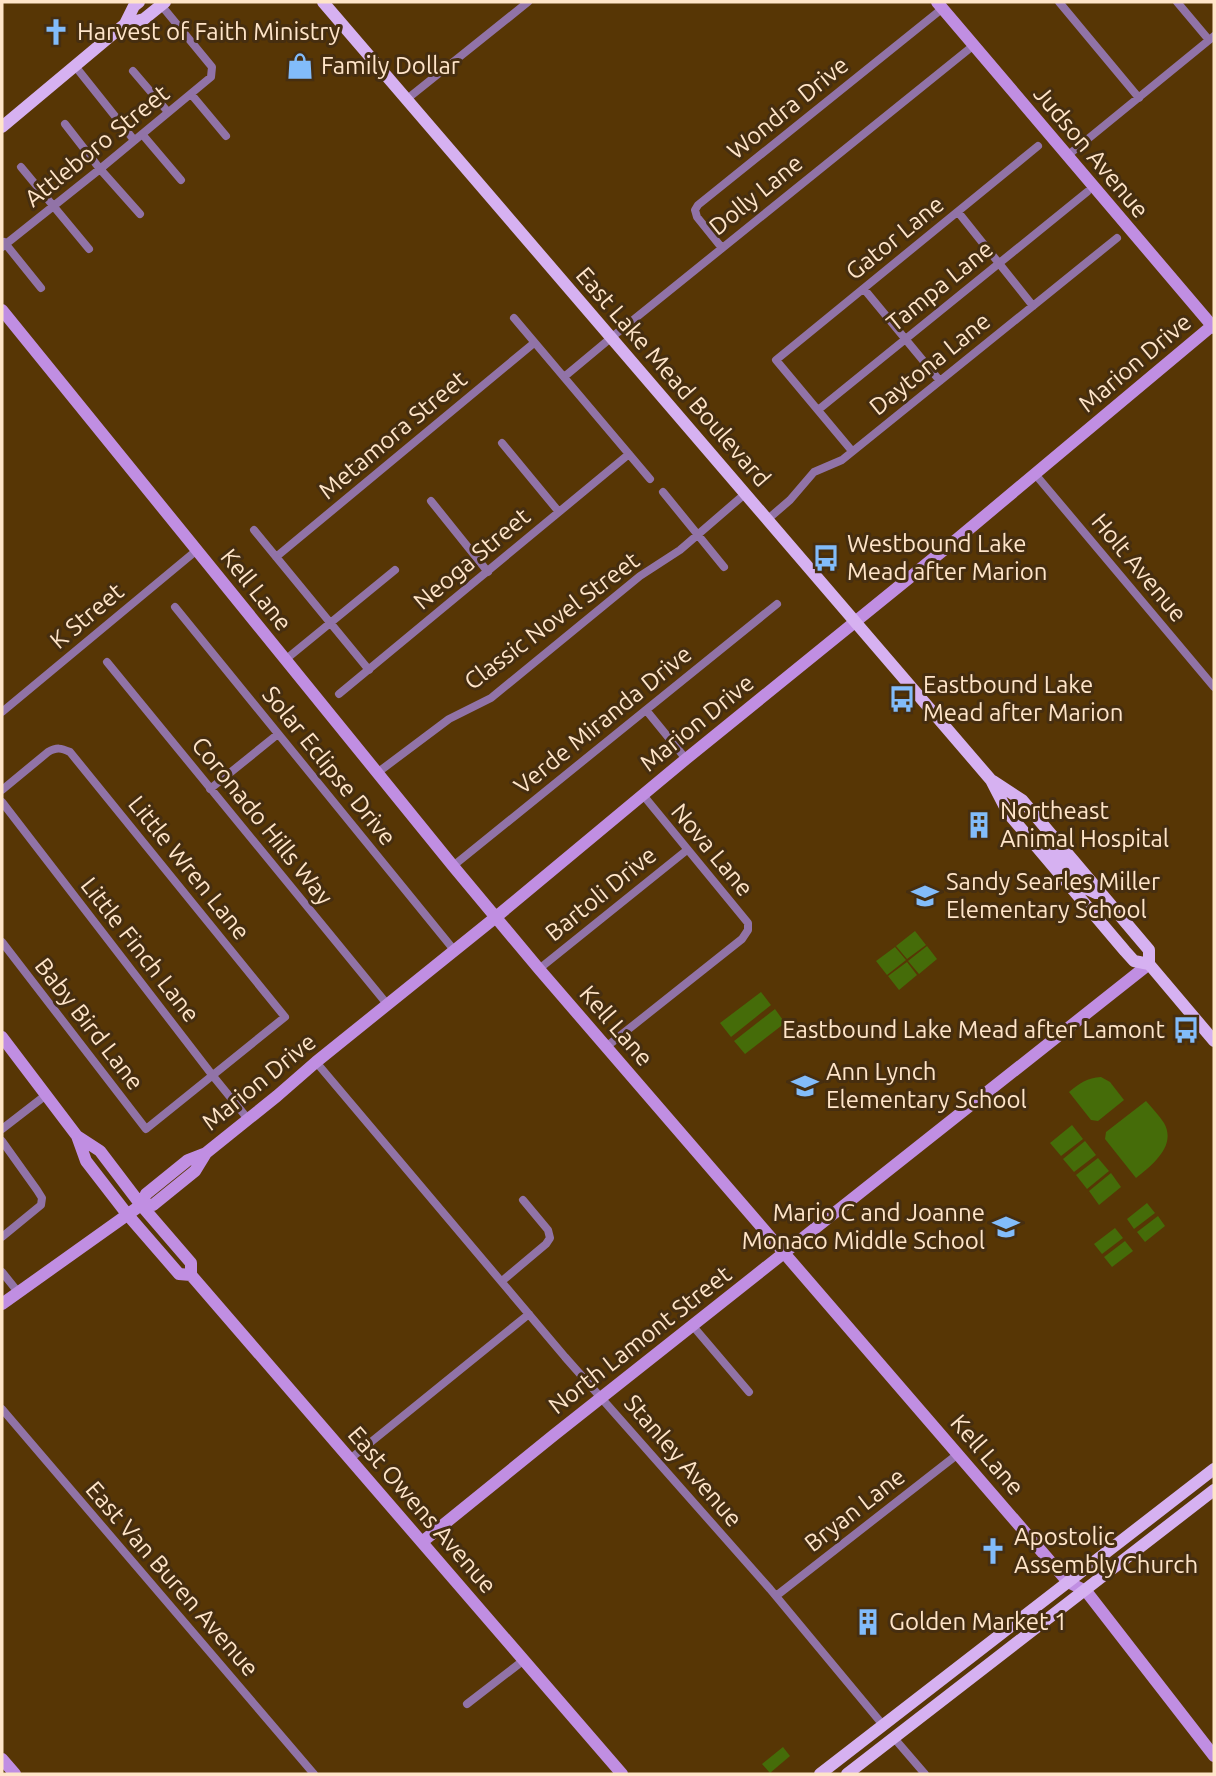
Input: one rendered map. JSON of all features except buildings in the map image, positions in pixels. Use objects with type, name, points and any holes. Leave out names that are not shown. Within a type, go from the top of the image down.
[{"type":"main road","points":[[2,127],[125,24],[139,2]]},
{"type":"main road","name":"East Lake Mead Boulevard","points":[[323,2],[991,780],[1008,813],[1134,961],[1149,964],[1214,1041]]},
{"type":"main road","points":[[125,24],[144,19],[163,4]]},
{"type":"main road","name":"East Lake Mead Boulevard","points":[[991,780],[1021,800],[1149,950],[1149,964]]},
{"type":"main road","points":[[1034,844],[1042,842],[1083,887],[1103,897]]},
{"type":"main road","points":[[820,1774],[1214,1469]]},
{"type":"main road","points":[[847,1774],[1214,1490]]},
{"type":"street","points":[[407,99],[528,2]]},
{"type":"street","points":[[1059,2],[1139,98]]},
{"type":"street","points":[[1067,156],[1212,38],[1177,2]]},
{"type":"street","name":"Attleboro Street","points":[[3,243],[100,169],[211,77],[212,67],[163,4]]},
{"type":"street","name":"Judson Avenue","points":[[940,5],[1214,326]]},
{"type":"street","name":"Wondra Drive","points":[[722,248],[697,218],[695,210],[698,205],[940,5]]},
{"type":"street","name":"Dolly Lane","points":[[564,377],[974,45]]},
{"type":"street","points":[[75,66],[134,140]]},
{"type":"street","points":[[133,71],[168,112]]},
{"type":"street","points":[[191,94],[226,136]]},
{"type":"street","points":[[65,124],[140,214]]},
{"type":"street","points":[[142,134],[181,180]]},
{"type":"street","name":"Gator Lane","points":[[818,410],[776,360],[1038,146]]},
{"type":"street","points":[[21,167],[89,249]]},
{"type":"street","name":"Tampa Lane","points":[[818,410],[1087,192]]},
{"type":"street","points":[[958,212],[1033,306]]},
{"type":"street","name":"Daytona Lane","points":[[768,519],[814,472],[842,460],[1117,238]]},
{"type":"street","points":[[3,243],[41,288]]},
{"type":"street","points":[[864,289],[940,381]]},
{"type":"street","name":"Kell Lane","points":[[2,310],[539,969],[1068,1582],[1086,1591],[1214,1756]]},
{"type":"street","points":[[514,318],[650,479]]},
{"type":"street","name":"Marion Drive","points":[[2,1304],[141,1205],[146,1194],[188,1160],[206,1153],[1214,326]]},
{"type":"street","name":"Metamora Street","points":[[276,557],[534,343]]},
{"type":"street","points":[[818,410],[852,451]]},
{"type":"street","points":[[502,443],[559,512]]},
{"type":"street","name":"Neoga Street","points":[[339,694],[629,454]]},
{"type":"street","name":"Holt Avenue","points":[[1035,474],[1214,687]]},
{"type":"street","points":[[663,492],[724,567]]},
{"type":"street","name":"Classic Novel Street","points":[[377,773],[449,719],[491,698],[619,592],[680,550],[746,493]]},
{"type":"street","points":[[431,500],[488,572]]},
{"type":"street","points":[[254,530],[369,670]]},
{"type":"street","name":"K Street","points":[[2,712],[197,550]]},
{"type":"street","points":[[285,660],[395,570]]},
{"type":"street","name":"Verde Miranda Drive","points":[[453,866],[778,604]]},
{"type":"street","name":"Solar Eclipse Drive","points":[[175,607],[454,950]]},
{"type":"street","name":"Coronado Hills Way","points":[[107,663],[387,1004]]},
{"type":"street","points":[[646,710],[686,759]]},
{"type":"street","points":[[210,789],[278,734]]},
{"type":"street","name":"Little Wren Lane","points":[[2,790],[48,752],[61,748],[70,752],[285,1017],[213,1076]]},
{"type":"street","name":"Nova Lane","points":[[607,1047],[742,939],[748,930],[748,923],[643,795]]},
{"type":"street","name":"Little Finch Lane","points":[[2,803],[248,1119]]},
{"type":"street","name":"Bartoli Drive","points":[[539,969],[687,850]]},
{"type":"street","name":"Baby Bird Lane","points":[[2,942],[146,1129],[213,1076]]},
{"type":"street","name":"North Lamont Street","points":[[422,1542],[601,1397],[1149,964]]},
{"type":"street","name":"East Owens Avenue","points":[[2,1037],[77,1136],[86,1161],[127,1214],[179,1274],[191,1275]]},
{"type":"street","name":"Stanley Avenue","points":[[316,1062],[529,1314],[776,1596],[883,1726]]},
{"type":"street","points":[[2,1129],[46,1095]]},
{"type":"street","name":"East Owens Avenue","points":[[77,1136],[100,1151],[141,1205],[191,1263],[191,1275],[623,1774]]},
{"type":"street","points":[[2,1140],[41,1198],[41,1205],[35,1212],[2,1237]]},
{"type":"street","points":[[502,1282],[550,1238],[548,1230],[523,1200]]},
{"type":"street","points":[[2,1272],[18,1292]]},
{"type":"street","points":[[350,1459],[529,1314]]},
{"type":"street","points":[[692,1325],[750,1392]]},
{"type":"street","name":"East Van Buren Avenue","points":[[2,1409],[314,1774]]},
{"type":"street","name":"Bryan Lane","points":[[776,1596],[958,1454]]},
{"type":"street","points":[[467,1704],[524,1660]]},
{"type":"street","points":[[894,1738],[925,1774]]},
{"type":"street","points":[[2,1759],[15,1774]]},
{"type":"green space","points":[[915,931],[926,945],[907,959],[896,946]]},
{"type":"green space","points":[[927,946],[937,959],[919,974],[908,961]]},
{"type":"green space","points":[[895,947],[906,960],[887,975],[876,961]]},
{"type":"green space","points":[[907,962],[917,975],[899,990],[888,976]]},
{"type":"green space","points":[[761,992],[771,1005],[731,1037],[720,1023]]},
{"type":"green space","points":[[775,1009],[785,1023],[745,1054],[734,1041]]},
{"type":"green space","points":[[1101,1077],[1110,1082],[1124,1100],[1098,1121],[1091,1120],[1069,1092],[1092,1078]]},
{"type":"green space","points":[[1146,1101],[1164,1123],[1167,1139],[1161,1154],[1136,1178],[1105,1139],[1106,1132]]},
{"type":"green space","points":[[1072,1125],[1083,1139],[1061,1156],[1050,1143]]},
{"type":"green space","points":[[1085,1141],[1096,1155],[1074,1172],[1063,1159]]},
{"type":"green space","points":[[1098,1158],[1109,1171],[1087,1189],[1076,1175]]},
{"type":"green space","points":[[1111,1173],[1121,1187],[1099,1205],[1089,1191]]},
{"type":"green space","points":[[1147,1203],[1155,1213],[1134,1229],[1127,1219]]},
{"type":"green space","points":[[1158,1216],[1165,1226],[1145,1242],[1137,1232]]},
{"type":"green space","points":[[1115,1228],[1123,1238],[1102,1254],[1094,1244]]},
{"type":"green space","points":[[1125,1241],[1133,1251],[1112,1267],[1104,1257]]},
{"type":"green space","points":[[783,1747],[790,1756],[770,1773],[762,1764]]},
{"type":"place","name":"Harvest of Faith Ministry","points":[[56,32]]},
{"type":"place","name":"Family Dollar","points":[[300,66]]},
{"type":"place","name":"Westbound Lake Mead after Marion","points":[[826,558]]},
{"type":"place","name":"Eastbound Lake Mead after Marion","points":[[902,699]]},
{"type":"place","name":"Northeast Animal Hospital","points":[[979,825]]},
{"type":"place","name":"Sandy Searles Miller Elementary School","points":[[925,896]]},
{"type":"place","name":"Eastbound Lake Mead after Lamont","points":[[1186,1030]]},
{"type":"place","name":"Ann Lynch Elementary School","points":[[805,1086]]},
{"type":"place","name":"Mario C and Joanne Monaco Middle School","points":[[1006,1227]]},
{"type":"place","name":"Apostolic Assembly Church","points":[[993,1551]]},
{"type":"place","name":"Golden Market 1","points":[[868,1622]]}]
